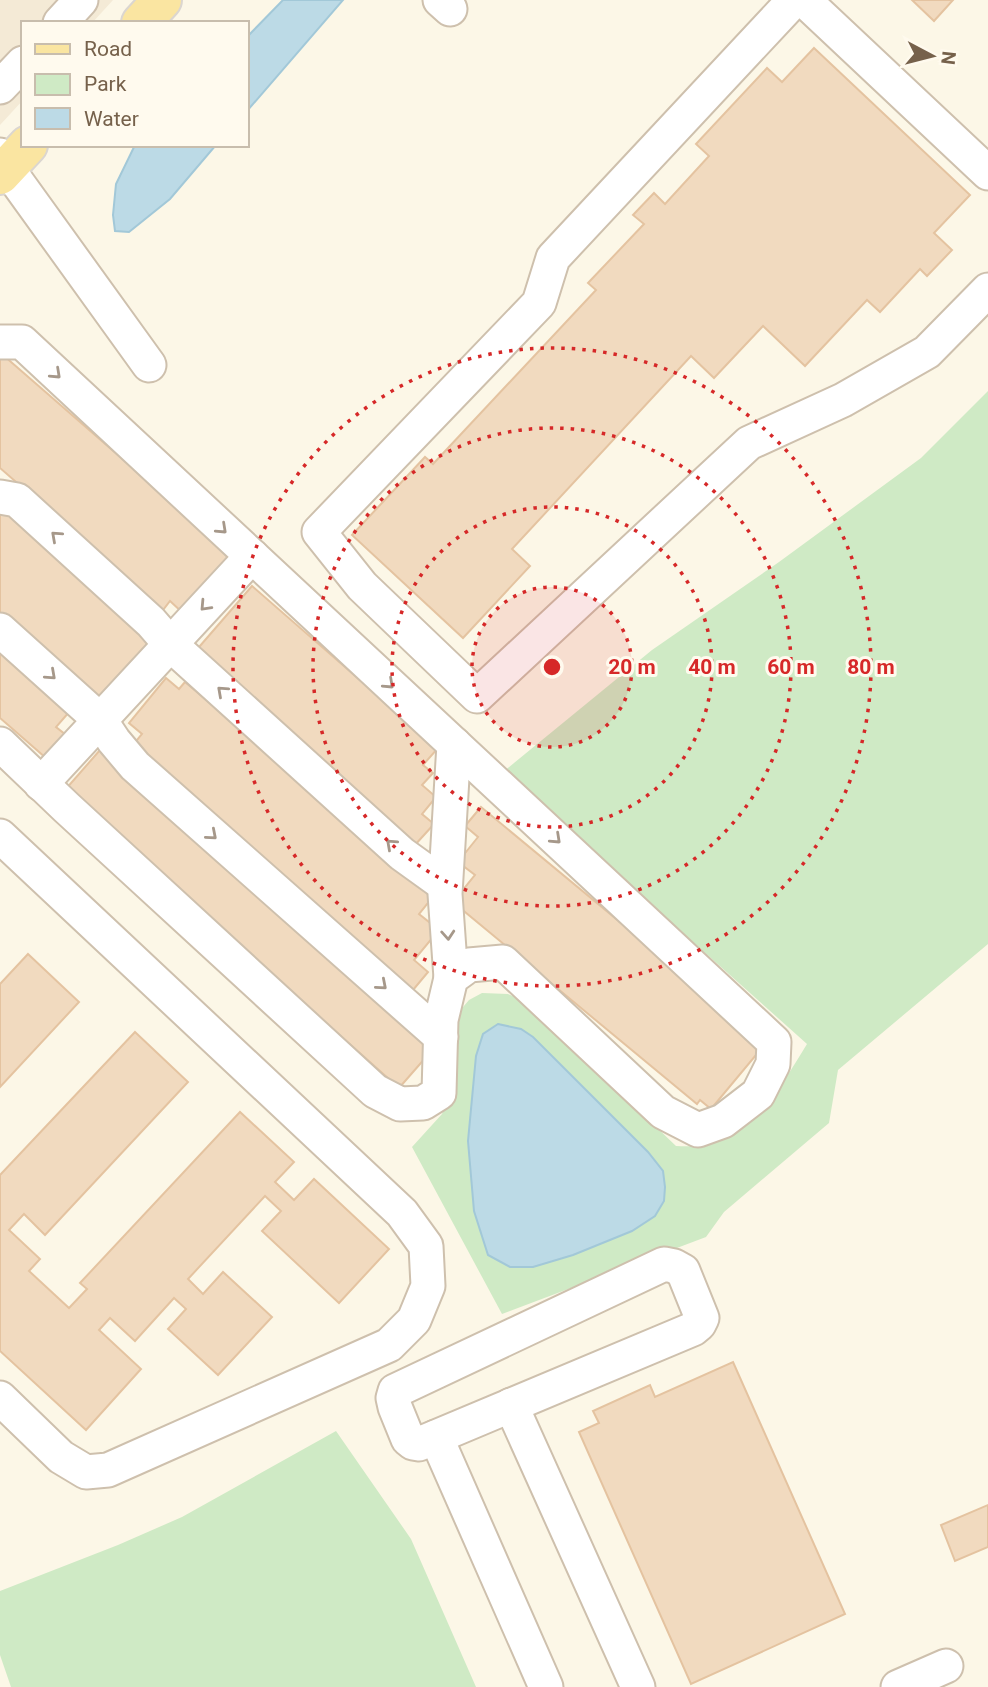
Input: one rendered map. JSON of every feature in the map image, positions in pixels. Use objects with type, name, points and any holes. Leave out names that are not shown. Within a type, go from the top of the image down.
[{"type":"main road","points":[[143,21],[162,0]]},
{"type":"street","points":[[62,21],[81,0]]},
{"type":"street","points":[[794,0],[553,258],[539,303],[319,532],[362,586],[477,696],[749,443],[843,400],[927,352],[988,290]]},
{"type":"street","points":[[804,0],[988,173]]},
{"type":"street","points":[[0,87],[21,65]]},
{"type":"street","points":[[9,161],[149,365]]},
{"type":"street","points":[[0,342],[22,342],[774,1042],[773,1064],[758,1094],[723,1121],[698,1130],[663,1112],[503,962],[470,965],[451,978]]},
{"type":"street","points":[[0,496],[17,500],[151,622],[170,644],[402,853],[445,885]]},
{"type":"street","points":[[41,784],[252,556]]},
{"type":"street","points":[[0,629],[100,720],[135,766],[440,1037]]},
{"type":"street","points":[[0,744],[375,1091],[400,1104],[424,1103],[439,1094],[441,1020],[451,978],[445,885],[454,744]]},
{"type":"street","points":[[0,836],[402,1213],[426,1246],[428,1286],[414,1320],[389,1345],[108,1470],[86,1472],[61,1457],[0,1398]]},
{"type":"street","points":[[664,1264],[683,1271],[702,1318],[699,1324],[511,1405],[419,1444],[408,1439],[393,1398],[395,1391],[664,1264]]},
{"type":"street","points":[[511,1405],[638,1687]]},
{"type":"street","points":[[436,1437],[546,1687]]},
{"type":"street","points":[[898,1687],[946,1666]]},
{"type":"shaded area","points":[[0,0],[113,0],[94,21],[21,21],[21,102],[0,125]]},
{"type":"green space","points":[[988,391],[988,944],[838,1070],[829,1123],[724,1212],[706,1237],[502,1314],[412,1147],[442,1114],[449,1096],[458,1013],[469,1000],[482,993],[508,994],[526,1002],[676,1146],[711,1143],[742,1124],[772,1097],[807,1044],[503,772],[652,650],[779,562],[921,458]]},
{"type":"green space","points":[[336,1431],[411,1539],[476,1687],[11,1687],[0,1655],[0,1591],[182,1517]]},
{"type":"water","points":[[283,0],[343,0],[248,110],[248,36]]},
{"type":"water","points":[[134,147],[214,147],[170,199],[129,232],[115,231],[113,215],[116,184]]},
{"type":"water","points":[[498,1024],[521,1029],[533,1037],[648,1152],[663,1171],[665,1187],[664,1201],[655,1216],[632,1231],[573,1255],[533,1267],[510,1267],[488,1255],[474,1211],[468,1141],[476,1056],[483,1034]]},
{"type":"building","points":[[912,0],[953,0],[934,21]]},
{"type":"building","points":[[814,48],[970,195],[934,233],[952,250],[927,276],[920,269],[880,312],[867,300],[805,366],[763,326],[714,378],[691,356],[512,549],[530,566],[463,638],[352,535],[425,457],[433,464],[596,290],[588,283],[644,224],[633,215],[654,193],[665,204],[709,156],[696,144],[767,68],[782,82]]},
{"type":"building","points":[[3,355],[234,556],[184,614],[170,601],[163,610],[0,468],[0,358]]},
{"type":"building","points":[[3,506],[158,637],[100,706],[0,621],[0,509]]},
{"type":"building","points":[[252,586],[438,748],[423,765],[433,773],[422,785],[436,797],[422,814],[434,824],[414,846],[193,654]]},
{"type":"building","points":[[0,649],[70,711],[56,727],[66,735],[46,758],[0,718]]},
{"type":"building","points":[[166,678],[179,689],[185,682],[436,893],[419,914],[439,930],[414,960],[428,972],[413,990],[128,751],[142,734],[129,723]]},
{"type":"building","points":[[100,750],[434,1048],[399,1088],[65,790]]},
{"type":"building","points":[[481,807],[766,1043],[711,1109],[700,1100],[697,1104],[453,902],[475,875],[458,862],[478,837],[465,826]]},
{"type":"building","points":[[28,954],[79,1002],[0,1087],[0,984]]},
{"type":"building","points":[[135,1032],[188,1082],[45,1235],[24,1214],[9,1230],[40,1259],[29,1271],[69,1308],[87,1289],[80,1283],[240,1112],[294,1162],[275,1182],[294,1200],[314,1179],[389,1249],[339,1303],[262,1231],[281,1211],[265,1196],[188,1279],[203,1294],[223,1272],[272,1317],[218,1375],[168,1329],[186,1309],[174,1298],[135,1341],[110,1318],[99,1330],[141,1369],[86,1430],[0,1351],[0,1175]]},
{"type":"building","points":[[733,1362],[845,1614],[691,1684],[579,1432],[599,1423],[593,1411],[650,1385],[655,1397]]},
{"type":"building","points":[[988,1505],[988,1547],[955,1561],[941,1525]]}]
